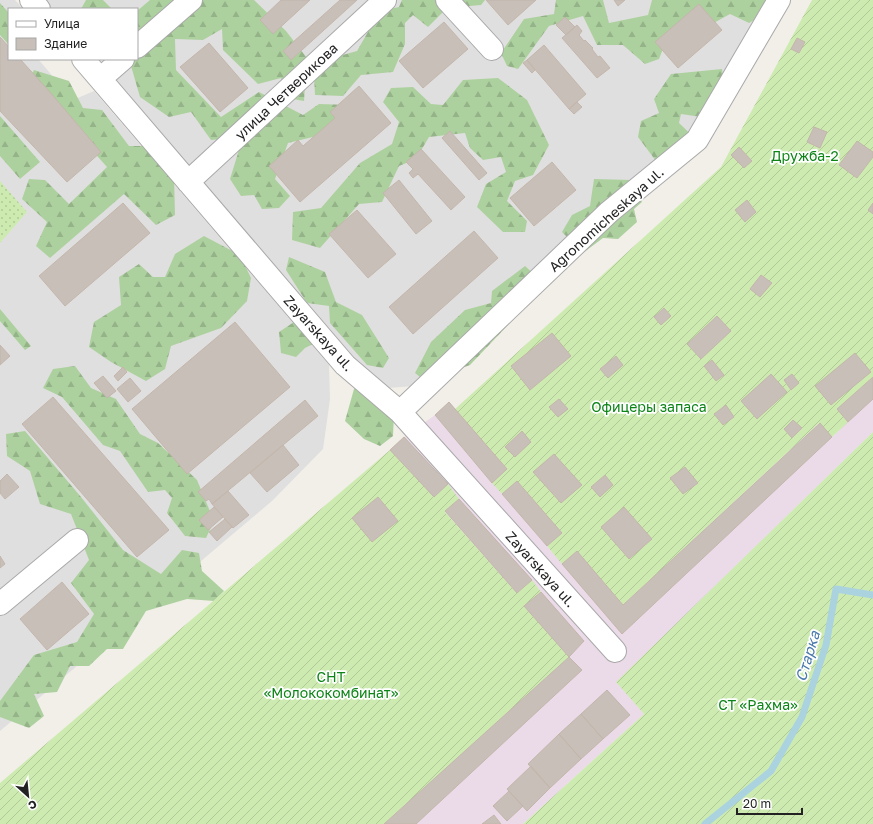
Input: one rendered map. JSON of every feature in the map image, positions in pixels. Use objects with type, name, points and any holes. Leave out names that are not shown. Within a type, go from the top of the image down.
[{"type":"street","points":[[31,0],[38,8]]},
{"type":"street","points":[[138,46],[191,0]]},
{"type":"street","name":"улица Четверикова","points":[[188,182],[385,0]]},
{"type":"street","points":[[448,0],[492,49]]},
{"type":"street","name":"Agronomicheskaya ul.","points":[[400,412],[609,212],[697,140],[778,0]]},
{"type":"street","name":"Zayarskaya ul.","points":[[84,60],[345,365],[400,412],[615,651]]},
{"type":"street","points":[[100,79],[122,60]]},
{"type":"street","points":[[0,604],[77,540]]},
{"type":"shaded area","points":[[0,0],[15,0],[22,8],[8,8],[8,60],[39,60],[73,100],[94,91],[329,365],[330,399],[323,449],[272,501],[0,731]]},
{"type":"shaded area","points":[[43,0],[178,0],[138,35],[138,8],[50,8]]},
{"type":"shaded area","points":[[200,0],[771,0],[688,139],[414,386],[388,388],[362,371],[119,89],[115,78],[136,60],[138,60],[138,58]]},
{"type":"shaded area","points":[[873,377],[873,432],[617,682],[644,714],[523,824],[384,824],[524,606],[541,592],[532,581],[517,593],[445,511],[449,485],[434,497],[390,450],[404,437],[435,415],[449,402],[507,469],[493,483],[502,494],[517,481],[547,546],[562,563],[577,551],[623,605],[820,423],[832,437],[848,422],[837,409]]},
{"type":"green space","points":[[86,0],[103,0],[111,8],[82,8]]},
{"type":"green space","points":[[150,0],[254,0],[286,31],[307,58],[304,101],[287,98],[281,78],[258,84],[223,50],[222,29],[203,40],[175,39],[176,70],[221,117],[259,92],[303,115],[319,104],[351,105],[338,131],[288,143],[275,179],[290,196],[279,208],[262,209],[254,195],[241,196],[230,179],[243,137],[211,140],[191,112],[169,117],[140,97],[129,60],[138,60],[138,10]]},
{"type":"green space","points":[[402,0],[485,0],[481,5],[447,8],[428,27],[413,15],[405,23],[405,44],[393,72],[361,75],[343,96],[315,95],[314,76],[332,58],[357,51],[380,11],[399,7]]},
{"type":"green space","points":[[556,0],[603,0],[609,23],[648,15],[652,0],[770,0],[769,11],[749,23],[730,14],[685,39],[666,41],[659,59],[645,64],[623,45],[597,45],[583,16],[549,26],[518,69],[507,66],[501,53],[524,19],[554,14]]},
{"type":"green space","name":"Офицеры запаса","points":[[812,0],[873,0],[873,377],[837,409],[848,422],[832,437],[819,423],[623,605],[577,551],[562,564],[547,546],[561,533],[517,481],[502,494],[492,483],[507,469],[455,409],[721,167]]},
{"type":"green space","points":[[0,3],[8,12],[8,44],[0,35]]},
{"type":"green space","points":[[722,69],[727,101],[715,119],[681,114],[679,123],[701,144],[665,173],[638,137],[641,121],[659,113],[654,99],[671,74]]},
{"type":"green space","points":[[34,70],[69,81],[83,108],[102,110],[129,146],[150,146],[174,175],[175,215],[156,225],[124,194],[50,258],[36,246],[47,222],[22,199],[29,179],[45,180],[69,204],[107,167],[29,80]]},
{"type":"green space","points":[[498,78],[527,100],[549,145],[533,175],[515,181],[507,201],[527,221],[525,232],[503,232],[477,207],[486,184],[506,172],[501,157],[483,160],[470,148],[465,133],[429,137],[416,159],[399,166],[382,202],[359,204],[320,248],[292,240],[293,212],[321,208],[360,163],[392,144],[399,122],[383,102],[391,88],[413,87],[431,104],[443,105],[463,80]]},
{"type":"green space","points":[[0,116],[40,162],[20,179],[0,156]]},
{"type":"green space","points":[[594,179],[632,180],[642,202],[634,209],[637,222],[618,239],[603,238],[583,253],[562,232],[572,215],[590,206]]},
{"type":"green space","points":[[0,181],[27,212],[0,243]]},
{"type":"green space","points":[[204,236],[240,255],[251,278],[247,301],[221,328],[171,346],[165,369],[146,381],[111,362],[89,347],[94,322],[121,305],[119,277],[139,264],[153,277],[165,277],[175,254]]},
{"type":"green space","points":[[289,257],[325,272],[336,302],[362,315],[389,358],[383,368],[367,365],[330,323],[329,306],[307,303],[286,270]]},
{"type":"green space","points":[[525,266],[536,276],[512,311],[509,324],[470,365],[425,381],[415,373],[431,342],[465,310],[491,303],[492,291]]},
{"type":"green space","points":[[0,309],[31,346],[25,350],[0,321]]},
{"type":"green space","points":[[297,320],[319,341],[305,348],[296,357],[281,353],[279,332]]},
{"type":"green space","points":[[75,366],[91,388],[116,399],[140,434],[158,443],[197,480],[214,521],[206,538],[185,536],[167,513],[172,498],[165,490],[148,492],[120,451],[103,445],[62,397],[43,388],[53,369]]},
{"type":"green space","points":[[363,383],[395,393],[393,436],[380,446],[364,439],[345,421],[354,389]]},
{"type":"green space","points":[[25,431],[81,497],[123,550],[161,574],[182,550],[199,553],[202,571],[224,591],[214,601],[187,599],[146,611],[123,649],[107,649],[89,666],[70,666],[57,692],[34,694],[44,716],[29,728],[0,717],[0,701],[34,655],[77,642],[94,614],[71,583],[89,560],[71,514],[40,504],[30,471],[7,456],[6,434]]},
{"type":"green space","name":"СТ «Рахма»","points":[[873,432],[873,824],[523,824],[644,714],[616,682]]},
{"type":"green space","name":"СНТ «Молококомбинат»","points":[[390,450],[434,497],[448,484],[459,499],[445,512],[517,593],[532,580],[541,592],[524,606],[569,657],[384,824],[0,824],[0,783]]},
{"type":"building","points":[[281,0],[310,0],[273,34],[260,20]]},
{"type":"building","points":[[340,0],[357,0],[291,60],[283,51]]},
{"type":"building","points":[[486,0],[536,0],[508,25]]},
{"type":"building","points":[[614,0],[625,0],[618,6]]},
{"type":"building","points":[[699,4],[722,30],[678,68],[655,42]]},
{"type":"building","points":[[565,17],[575,27],[566,35],[556,25]]},
{"type":"building","points":[[444,22],[468,49],[423,88],[399,61]]},
{"type":"building","points":[[577,25],[582,31],[579,35],[593,48],[592,49],[598,57],[600,56],[610,68],[597,78],[562,38]]},
{"type":"building","points":[[0,37],[8,46],[8,60],[21,60],[101,152],[67,182],[0,111]]},
{"type":"building","points":[[797,38],[805,42],[799,53],[791,49]]},
{"type":"building","points":[[209,43],[248,88],[220,112],[180,67]]},
{"type":"building","points":[[544,45],[586,94],[569,109],[527,60]]},
{"type":"building","points":[[527,60],[535,70],[532,73],[523,63]]},
{"type":"building","points":[[359,86],[391,123],[300,202],[269,166],[298,140],[303,146],[335,118],[330,112]]},
{"type":"building","points":[[577,102],[582,107],[574,114],[569,109]]},
{"type":"building","points":[[814,127],[827,132],[820,148],[807,142]]},
{"type":"building","points":[[450,131],[487,173],[479,180],[442,138]]},
{"type":"building","points":[[857,141],[873,152],[873,157],[857,178],[839,165]]},
{"type":"building","points":[[739,147],[752,161],[744,168],[731,155]]},
{"type":"building","points":[[421,149],[465,197],[451,210],[418,174],[413,178],[409,173],[413,169],[406,162]]},
{"type":"building","points":[[552,162],[576,190],[534,226],[510,198]]},
{"type":"building","points":[[399,180],[432,221],[416,234],[383,193]]},
{"type":"building","points":[[747,200],[756,212],[745,222],[735,210]]},
{"type":"building","points":[[123,203],[150,233],[65,306],[39,276]]},
{"type":"building","points":[[873,203],[873,214],[868,210]]},
{"type":"building","points":[[357,210],[396,254],[368,278],[329,234]]},
{"type":"building","points":[[474,231],[498,258],[413,334],[389,307]]},
{"type":"building","points":[[761,275],[772,283],[760,297],[750,289]]},
{"type":"building","points":[[664,308],[671,316],[661,325],[654,317]]},
{"type":"building","points":[[717,316],[731,331],[701,359],[687,344]]},
{"type":"building","points":[[235,322],[290,387],[187,474],[132,409]]},
{"type":"building","points":[[552,333],[571,356],[530,390],[511,366]]},
{"type":"building","points":[[0,345],[10,356],[0,365]]},
{"type":"building","points":[[855,353],[871,372],[831,405],[815,386]]},
{"type":"building","points":[[616,356],[623,365],[608,378],[600,369]]},
{"type":"building","points":[[712,360],[724,375],[716,381],[704,366]]},
{"type":"building","points":[[123,367],[127,372],[118,381],[114,376]]},
{"type":"building","points":[[771,374],[787,392],[757,419],[741,401]]},
{"type":"building","points":[[792,374],[799,383],[791,390],[784,380]]},
{"type":"building","points":[[103,376],[116,391],[107,398],[94,383]]},
{"type":"building","points":[[873,377],[873,399],[848,422],[837,409]]},
{"type":"building","points":[[130,378],[141,391],[128,402],[117,389]]},
{"type":"building","points":[[53,397],[169,530],[137,557],[22,424]]},
{"type":"building","points":[[559,399],[568,409],[558,417],[549,407]]},
{"type":"building","points":[[305,400],[318,416],[212,504],[209,499],[206,501],[198,492]]},
{"type":"building","points":[[449,402],[507,469],[492,483],[435,415]]},
{"type":"building","points":[[726,405],[734,417],[723,425],[714,414]]},
{"type":"building","points":[[793,420],[802,428],[792,438],[784,429]]},
{"type":"building","points":[[820,423],[832,437],[622,634],[562,564],[577,551],[623,605]]},
{"type":"building","points":[[522,431],[531,442],[515,457],[505,447]]},
{"type":"building","points":[[404,437],[448,484],[434,497],[390,450]]},
{"type":"building","points":[[283,445],[299,465],[267,492],[250,473]]},
{"type":"building","points":[[554,454],[582,485],[561,503],[533,472]]},
{"type":"building","points":[[685,467],[698,483],[683,494],[670,478]]},
{"type":"building","points":[[7,474],[19,487],[5,499],[0,493],[0,481]]},
{"type":"building","points":[[605,475],[613,485],[600,497],[591,487]]},
{"type":"building","points":[[517,481],[562,533],[547,546],[502,494]]},
{"type":"building","points":[[228,491],[249,515],[233,528],[212,504]]},
{"type":"building","points":[[378,497],[398,521],[372,542],[352,518]]},
{"type":"building","points":[[459,499],[532,580],[517,593],[445,511]]},
{"type":"building","points":[[214,507],[223,517],[208,530],[199,520]]},
{"type":"building","points":[[624,507],[652,539],[629,559],[601,527]]},
{"type":"building","points":[[225,519],[232,527],[217,541],[209,532]]},
{"type":"building","points":[[0,556],[5,564],[0,568]]},
{"type":"building","points":[[62,582],[89,614],[47,650],[20,619]]},
{"type":"building","points":[[541,592],[584,641],[569,657],[524,606]]},
{"type":"building","points":[[569,657],[582,670],[416,824],[384,824]]},
{"type":"building","points":[[607,690],[630,715],[603,739],[581,714]]},
{"type":"building","points":[[581,714],[603,739],[581,759],[559,734]]},
{"type":"building","points":[[559,734],[581,759],[550,788],[528,764]]},
{"type":"building","points":[[531,766],[550,788],[527,811],[507,789]]},
{"type":"building","points":[[509,791],[523,806],[507,821],[493,806]]},
{"type":"building","points":[[494,815],[501,824],[482,824]]},
{"type":"waterway","name":"Старка","points":[[705,824],[771,771],[802,717],[826,645],[836,589],[873,595]]},
{"type":"park label","name":"Дружба-2","points":[[805,155]]}]
